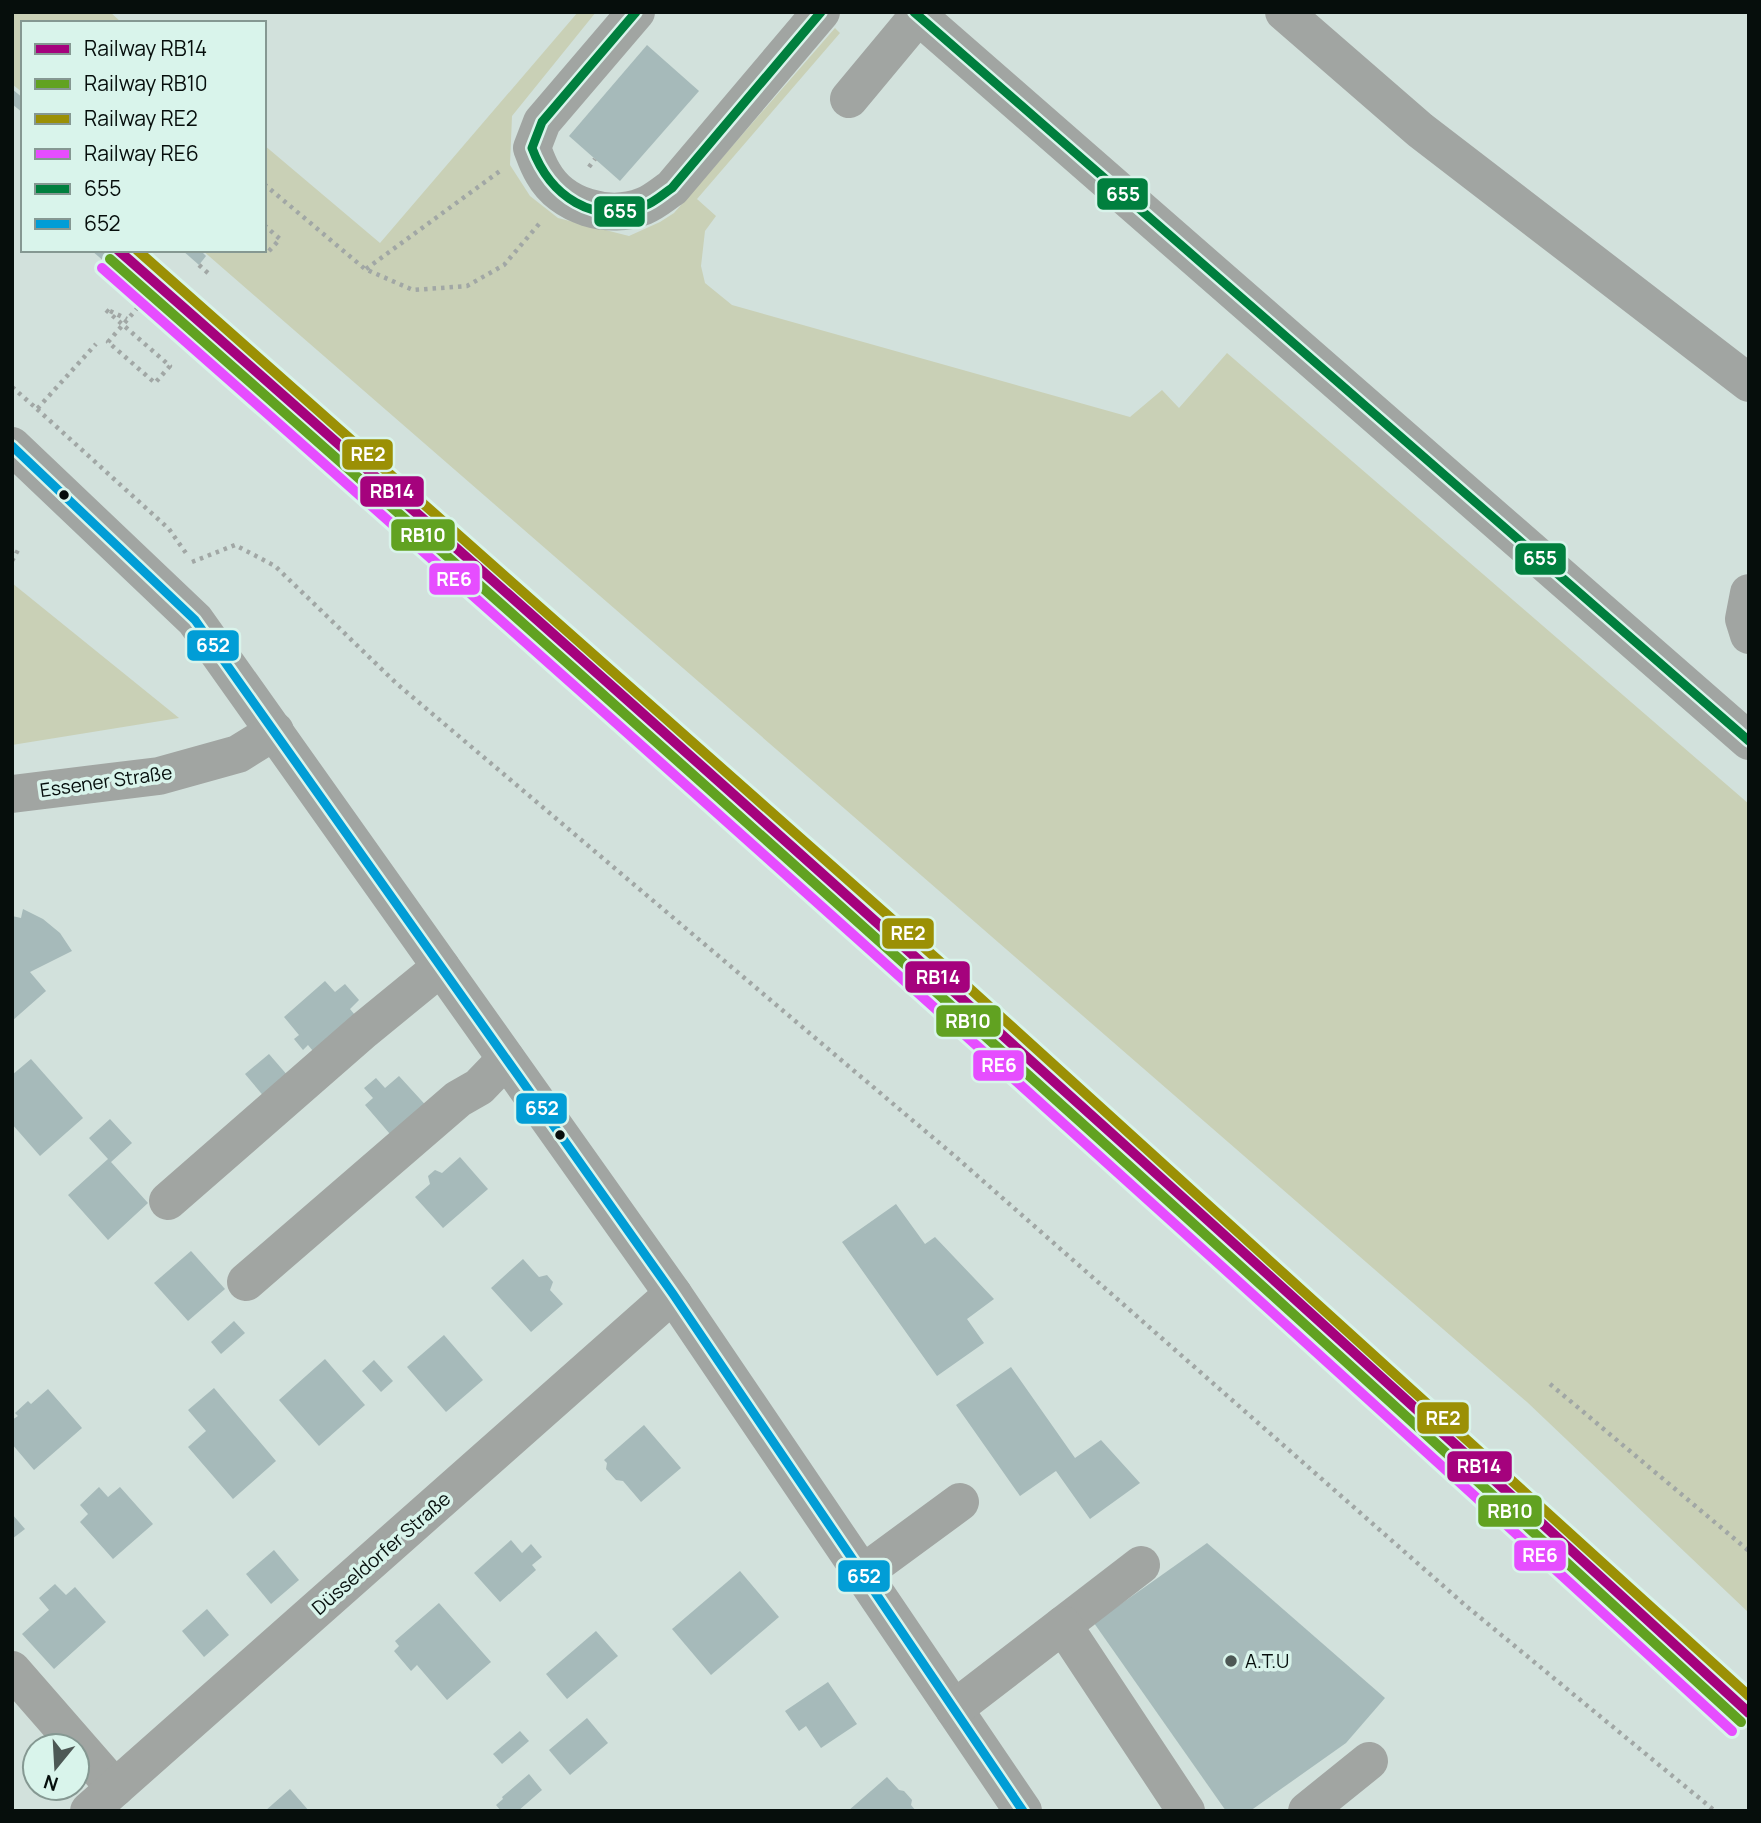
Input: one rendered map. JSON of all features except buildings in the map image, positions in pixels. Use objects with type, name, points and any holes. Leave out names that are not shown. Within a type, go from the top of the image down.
[{"type":"street","points":[[636,12],[542,122],[532,148],[543,175],[563,196],[600,212],[624,212],[646,205],[672,188],[821,12]]},
{"type":"street","points":[[1284,12],[1420,130],[1749,383]]},
{"type":"street","points":[[849,99],[916,14],[1749,741]]},
{"type":"street","points":[[12,446],[195,620],[673,1294],[1023,1811]]},
{"type":"street","points":[[1749,593],[1744,619],[1749,635]]},
{"type":"street","name":"Essener Straße","points":[[12,794],[159,776],[238,754],[275,731]]},
{"type":"street","points":[[168,1201],[364,1030],[441,967]]},
{"type":"street","points":[[246,1282],[458,1099],[479,1087],[506,1059]]},
{"type":"street","name":"Düsseldorfer Straße","points":[[102,1800],[673,1294]]},
{"type":"street","points":[[862,1574],[960,1502]]},
{"type":"street","points":[[954,1709],[1141,1565]]},
{"type":"street","points":[[1063,1625],[1186,1811]]},
{"type":"street","points":[[12,1670],[102,1800]]},
{"type":"street","points":[[1307,1811],[1369,1761]]},
{"type":"path","points":[[365,269],[532,148]]},
{"type":"path","points":[[266,186],[365,269],[413,290],[467,286],[503,265],[563,196]]},
{"type":"path","points":[[266,227],[280,239],[268,252],[266,250]]},
{"type":"path","points":[[199,265],[209,274]]},
{"type":"path","points":[[127,319],[106,310],[117,320],[128,329],[149,348],[170,366],[155,383],[108,342],[121,327],[127,319],[146,298]]},
{"type":"path","points":[[157,299],[169,310]]},
{"type":"path","points":[[12,387],[37,409],[96,344]]},
{"type":"path","points":[[192,562],[235,545],[275,566],[396,683],[957,1158],[1465,1605],[1715,1811]]},
{"type":"path","points":[[12,561],[18,550]]},
{"type":"path","points":[[1550,1384],[1749,1551]]},
{"type":"green space","points":[[12,12],[110,12],[120,21],[21,21],[21,91],[12,84]]},
{"type":"green space","points":[[578,12],[596,12],[512,116],[510,165],[530,196],[558,218],[629,236],[674,213],[835,28],[840,33],[697,199],[716,216],[705,231],[701,266],[705,283],[732,305],[1130,417],[1162,390],[1179,408],[1227,353],[1749,804],[1749,1613],[1527,1402],[204,252],[266,252],[266,147],[380,243]]},
{"type":"green space","points":[[12,583],[179,718],[12,745]]},
{"type":"rail line","name":"RB14","points":[[120,252],[938,977],[1749,1713]]},
{"type":"rail line","name":"RE2","points":[[139,252],[946,967],[1749,1696]]},
{"type":"rail line","name":"RB10","points":[[110,259],[521,621],[929,986],[1741,1722]]},
{"type":"rail line","name":"RE6","points":[[102,268],[921,995],[1732,1731]]},
{"type":"transit line","name":"655","points":[[636,12],[542,122],[532,148],[540,165],[562,193],[591,209],[625,211],[648,204],[672,188],[821,12]]},
{"type":"transit line","name":"655","points":[[914,12],[1749,741]]},
{"type":"transit line","name":"652","points":[[12,446],[195,620],[673,1294],[1023,1811]]},
{"type":"place","name":"A.T.U","points":[[1231,1661]]}]
